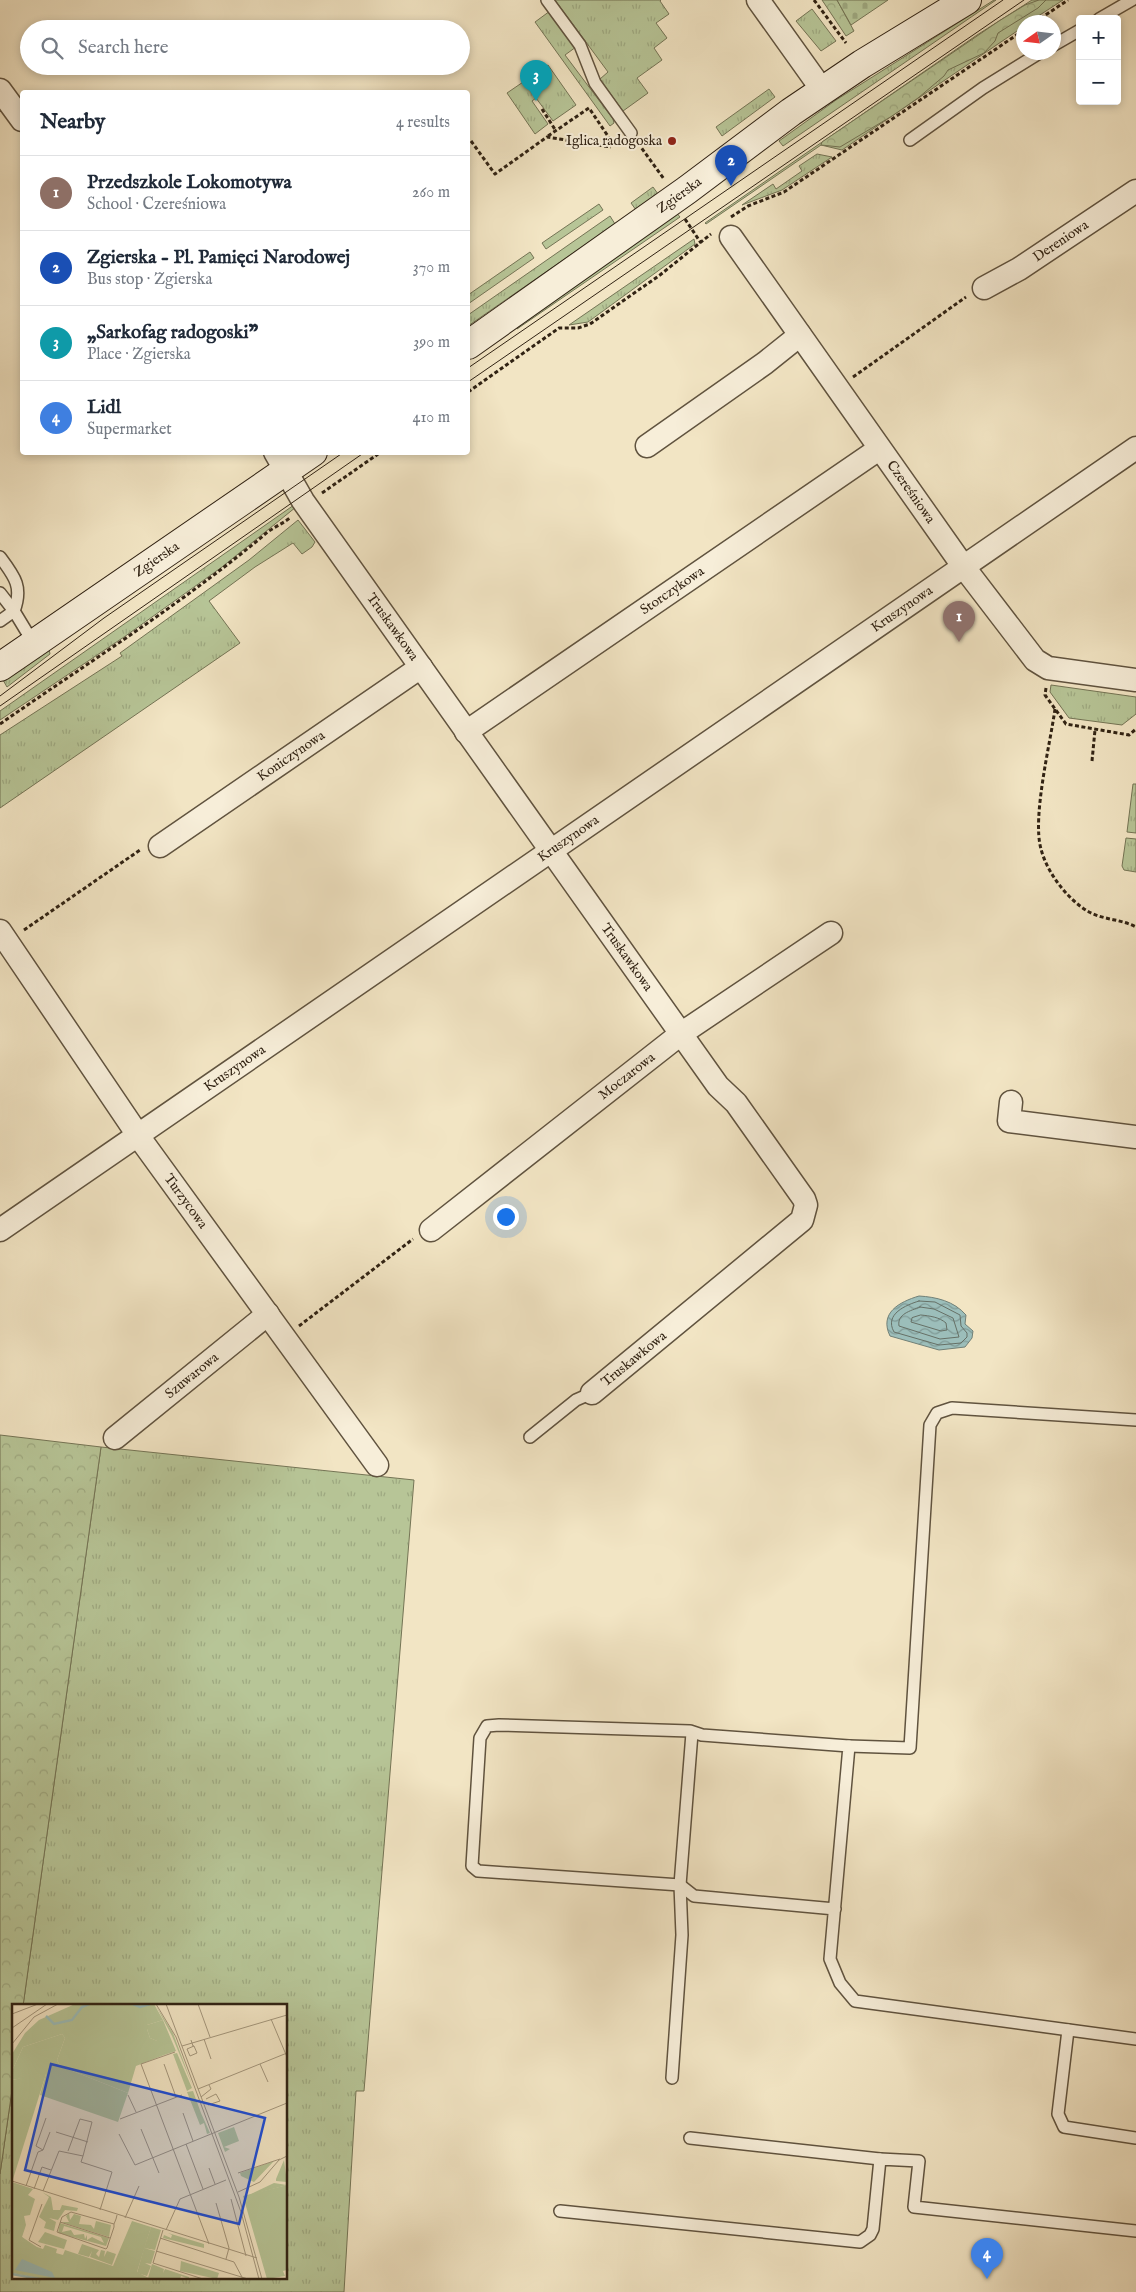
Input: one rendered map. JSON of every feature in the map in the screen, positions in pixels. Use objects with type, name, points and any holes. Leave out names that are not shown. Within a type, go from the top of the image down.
[{"type":"main road","name":"Zgierska","points":[[470,344],[823,91],[968,0]]},
{"type":"main road","name":"Zgierska","points":[[0,667],[34,644],[280,462],[303,455]]},
{"type":"street","points":[[758,0],[823,91]]},
{"type":"street","points":[[0,90],[20,117]]},
{"type":"street","name":"Dereniowa","points":[[984,288],[1019,269],[1136,191]]},
{"type":"street","name":"Czereśniowa","points":[[724,230],[963,566],[1017,639],[1035,660],[1048,668]]},
{"type":"street","points":[[647,446],[765,364],[800,335]]},
{"type":"street","name":"Kruszynowa","points":[[0,1230],[552,852],[1136,448]]},
{"type":"street","name":"Storczykowa","points":[[466,732],[879,449]]},
{"type":"street","name":"Truskawkowa","points":[[280,462],[303,501],[466,732],[718,1086],[736,1103],[801,1191],[806,1205],[802,1220],[592,1393]]},
{"type":"street","name":"Koniczynowa","points":[[160,846],[421,667]]},
{"type":"street","points":[[1048,668],[1136,680]]},
{"type":"street","name":"Moczarowa","points":[[431,1230],[682,1033],[831,933]]},
{"type":"street","name":"Turzycowa","points":[[5,947],[377,1465]]},
{"type":"street","points":[[1011,1102],[1009,1121],[1136,1137]]},
{"type":"street","name":"Szuwarowa","points":[[115,1438],[268,1314]]},
{"type":"lane","points":[[548,0],[580,45],[594,83],[631,133]]},
{"type":"lane","points":[[1106,15],[1132,0]]},
{"type":"lane","points":[[1061,41],[1076,32]]},
{"type":"lane","points":[[910,140],[983,88],[1028,60]]},
{"type":"lane","points":[[0,558],[11,572],[18,588],[19,598],[14,611],[0,621]]},
{"type":"lane","points":[[0,593],[14,611],[34,644]]},
{"type":"lane","points":[[0,609],[14,611]]},
{"type":"lane","points":[[530,1437],[576,1400],[592,1393]]},
{"type":"lane","points":[[835,1909],[694,1896],[680,1885],[478,1871],[472,1866],[480,1738],[487,1726],[499,1724],[692,1733],[849,1746],[910,1748],[930,1425],[937,1413],[952,1408],[1136,1420]]},
{"type":"lane","points":[[672,2078],[682,1935],[680,1885],[692,1733]]},
{"type":"lane","points":[[849,1746],[830,1959],[840,1983],[855,2001],[1136,2039]]},
{"type":"lane","points":[[1068,2030],[1058,2114],[1064,2127],[1136,2138]]},
{"type":"lane","points":[[690,2138],[880,2159],[919,2161],[914,2207],[1136,2231]]},
{"type":"lane","points":[[560,2211],[860,2242],[870,2235],[874,2228],[880,2159]]},
{"type":"path","points":[[814,0],[846,42]]},
{"type":"path","points":[[1046,15],[1068,0]]},
{"type":"path","points":[[470,391],[559,328],[578,328],[590,324],[701,243],[724,230],[748,206],[784,192],[1016,35]]},
{"type":"path","points":[[471,141],[495,174],[588,108],[613,146],[548,137]]},
{"type":"path","points":[[542,109],[556,131]]},
{"type":"path","points":[[631,133],[661,175]]},
{"type":"path","points":[[682,216],[701,243]]},
{"type":"path","points":[[837,388],[966,297],[984,288]]},
{"type":"path","points":[[319,495],[377,455]]},
{"type":"path","points":[[0,724],[134,634],[223,569],[270,530],[288,520]]},
{"type":"path","points":[[1048,668],[1045,695],[1066,724],[1129,735],[1136,729]]},
{"type":"path","points":[[1055,709],[1038,819],[1041,849],[1049,868],[1062,887],[1076,902],[1088,911],[1107,920],[1136,927]]},
{"type":"path","points":[[1092,760],[1095,730]]},
{"type":"path","points":[[5,947],[143,848],[160,846]]},
{"type":"path","points":[[285,1337],[412,1239],[431,1230]]},
{"type":"green space","points":[[555,0],[661,0],[669,14],[656,23],[667,38],[654,48],[662,60],[637,78],[648,93],[623,111],[600,79],[608,72]]},
{"type":"green space","points":[[822,0],[837,0],[854,31],[846,36]]},
{"type":"green space","points":[[837,0],[888,0],[851,25]]},
{"type":"green space","points":[[996,0],[783,146],[779,141],[836,100]]},
{"type":"green space","points":[[1032,0],[1063,0],[1040,15],[1016,15],[1016,32],[842,150],[821,145],[705,223],[977,35]]},
{"type":"green space","points":[[1039,0],[1046,0],[1027,15],[1016,15],[1016,22],[998,33],[995,41],[984,53],[948,70],[944,76],[918,98],[892,116],[840,147],[821,145],[822,142],[1025,5]]},
{"type":"green space","points":[[812,9],[836,41],[821,51],[796,21]]},
{"type":"green space","points":[[550,11],[576,47],[565,55],[613,119],[614,123],[610,126],[535,22]]},
{"type":"green space","points":[[548,65],[576,105],[553,121],[536,98],[532,101],[548,124],[535,134],[507,93]]},
{"type":"green space","points":[[769,89],[775,97],[722,136],[716,127]]},
{"type":"green space","points":[[817,154],[832,157],[782,190],[742,205],[773,184],[776,189],[802,171],[799,166]]},
{"type":"green space","points":[[653,187],[658,194],[636,210],[631,203]]},
{"type":"green space","points":[[599,204],[603,210],[546,249],[542,243]]},
{"type":"green space","points":[[675,211],[680,217],[517,329],[522,323]]},
{"type":"green space","points":[[610,216],[615,224],[470,325],[470,314]]},
{"type":"green space","points":[[694,239],[695,244],[588,322],[569,325]]},
{"type":"green space","points":[[530,252],[534,258],[470,303],[470,294]]},
{"type":"green space","points":[[294,505],[296,507],[222,567],[124,637],[0,720],[0,711]]},
{"type":"green space","points":[[298,520],[315,542],[312,547],[302,554],[293,543],[255,567],[209,601],[240,643],[0,808],[0,735],[122,656],[120,653],[249,560]]},
{"type":"green space","points":[[49,649],[50,654],[7,687],[3,680]]},
{"type":"green space","points":[[1051,685],[1136,697],[1136,714],[1122,725],[1069,718],[1050,692]]},
{"type":"green space","points":[[1133,784],[1136,784],[1136,833],[1127,832]]},
{"type":"green space","points":[[1126,838],[1136,839],[1136,872],[1124,870],[1122,866]]},
{"type":"green space","points":[[0,1435],[101,1447],[23,2004],[12,2004],[12,2090],[0,2174]]},
{"type":"green space","points":[[101,1447],[414,1480],[364,2091],[356,2091],[344,2292],[0,2292],[0,2174],[12,2090],[12,2280],[288,2280],[288,2004],[23,2004]]},
{"type":"water","points":[[919,1296],[932,1297],[950,1303],[966,1315],[965,1324],[973,1331],[972,1338],[965,1347],[939,1350],[890,1336],[887,1328],[889,1315],[898,1305]]},
{"type":"tram line","points":[[470,367],[1003,0]]},
{"type":"tram line","points":[[470,381],[1024,0]]},
{"type":"tram line","points":[[0,696],[104,618],[340,455]]},
{"type":"tram line","points":[[0,706],[361,455]]},
{"type":"place","name":"„Sarkofag radogoski”","points":[[536,101]]},
{"type":"place","name":"Iglica radogoska","points":[[672,141]]},
{"type":"place","name":"Zgierska - Pl. Pamięci Narodowej","points":[[731,186]]},
{"type":"place","name":"Przedszkole Lokomotywa","points":[[959,642]]},
{"type":"place","name":"Lidl","points":[[987,2279]]}]
